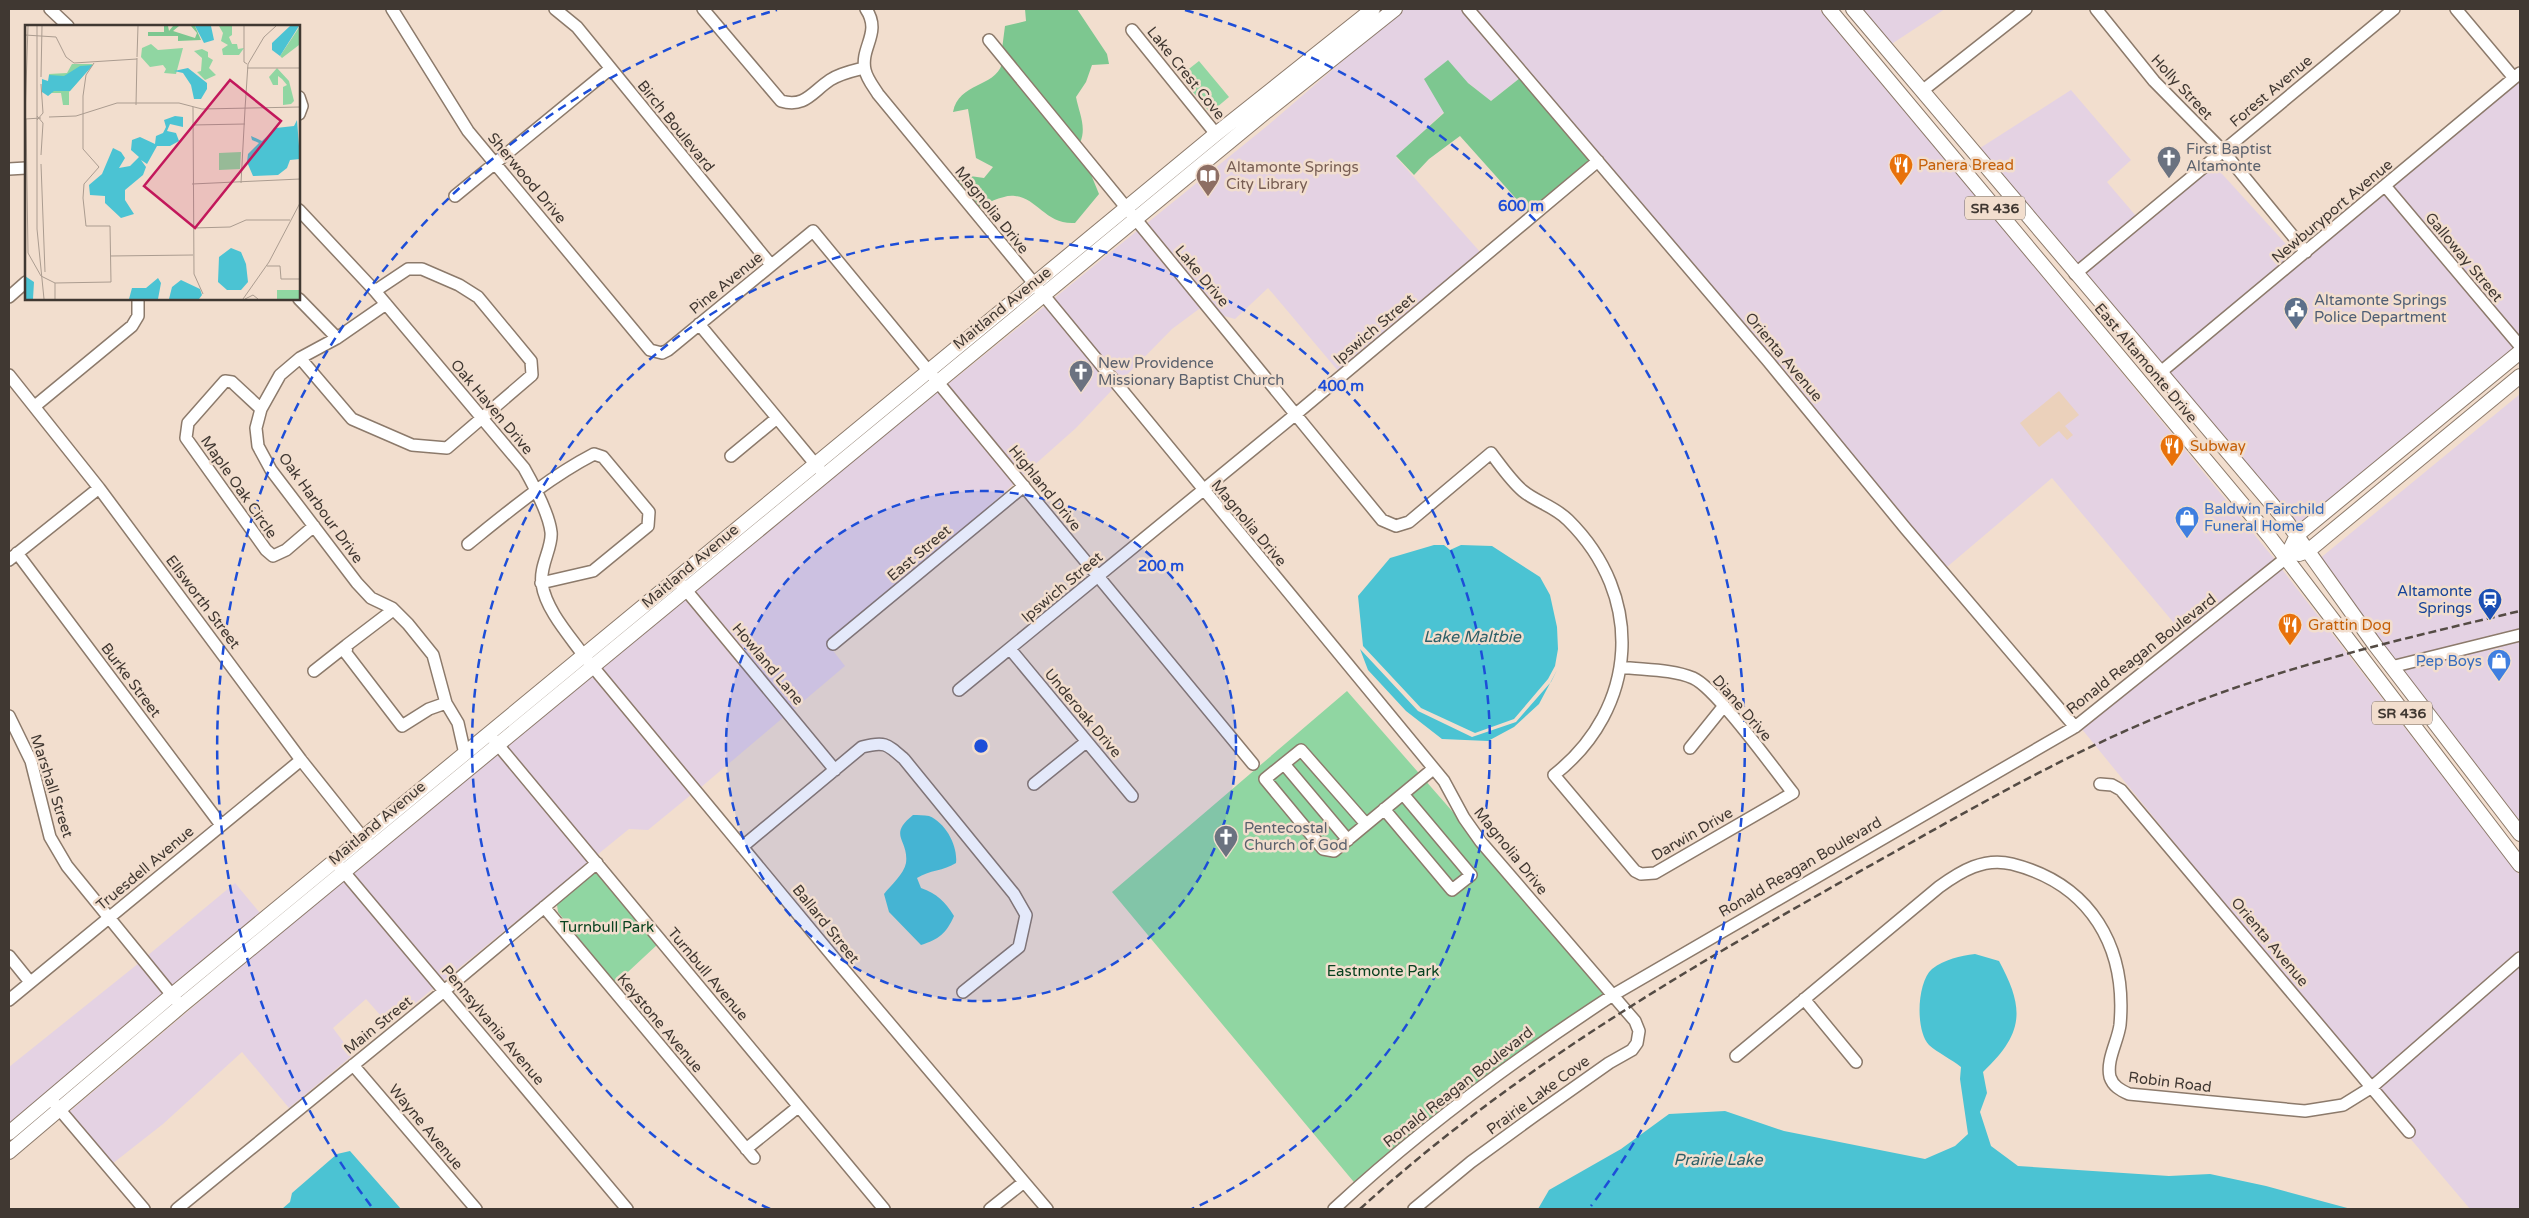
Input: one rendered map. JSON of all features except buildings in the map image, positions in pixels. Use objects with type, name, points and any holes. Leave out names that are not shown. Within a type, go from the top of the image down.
[{"type":"main road","name":"Maitland Avenue","points":[[367,844],[465,754],[494,740],[584,656],[725,539],[820,469],[934,377],[1043,296],[1136,219],[1372,9]]},
{"type":"main road","name":"Maitland Avenue","points":[[934,377],[1034,285],[1216,134],[1259,109],[1396,9]]},
{"type":"main road","name":"East Altamonte Drive","points":[[1829,9],[2286,558],[2426,745],[2515,853],[2520,865]]},
{"type":"main road","name":"East Altamonte Drive","points":[[1853,9],[2075,274],[2162,371],[2297,535],[2391,667],[2520,834]]},
{"type":"main road","points":[[1894,86],[1908,90],[1922,90]]},
{"type":"main road","points":[[1906,101],[1923,102],[1936,107]]},
{"type":"main road","points":[[2016,233],[2032,234],[2047,240]]},
{"type":"main road","name":"Ronald Reagan Boulevard","points":[[2286,558],[2297,535],[2520,352]]},
{"type":"main road","points":[[2130,370],[2145,374],[2162,371]]},
{"type":"main road","name":"Ronald Reagan Boulevard","points":[[2286,558],[2308,551],[2520,376]]},
{"type":"main road","name":"Maitland Avenue","points":[[9,1132],[49,1097],[176,1000],[494,740],[593,667],[734,550],[820,469]]},
{"type":"main road","points":[[2426,745],[2456,752]]},
{"type":"main road","points":[[2452,777],[2482,786]]},
{"type":"main road","name":"Maitland Avenue","points":[[9,1152],[176,1000]]},
{"type":"street","points":[[50,9],[67,25]]},
{"type":"street","name":"Sherwood Drive","points":[[392,9],[468,131],[646,346],[656,352]]},
{"type":"street","name":"Birch Boulevard","points":[[555,9],[577,27],[771,265]]},
{"type":"street","points":[[703,9],[781,101],[793,105],[804,101],[830,80],[846,72],[864,68],[872,33],[872,23],[866,9]]},
{"type":"street","name":"Orienta Avenue","points":[[1468,9],[2075,727]]},
{"type":"street","points":[[1922,90],[2026,9]]},
{"type":"street","name":"Holly Street","points":[[2096,9],[2154,81],[2223,150],[2306,252]]},
{"type":"street","name":"Forest Avenue","points":[[2075,274],[2394,9]]},
{"type":"street","points":[[2456,9],[2517,76]]},
{"type":"street","name":"Lake Crest Cove","points":[[1132,30],[1216,134]]},
{"type":"street","name":"Lake Drive","points":[[989,40],[1382,520],[1396,526],[1409,522],[1492,453],[1524,492],[1555,509],[1568,520],[1592,550],[1612,589],[1621,627],[1621,667]]},
{"type":"street","name":"Magnolia Drive","points":[[864,68],[868,79],[878,94],[1444,780],[1464,818],[1481,842],[1613,995]]},
{"type":"street","points":[[455,196],[610,69]]},
{"type":"street","name":"Newburyport Avenue","points":[[2162,371],[2386,187],[2517,76]]},
{"type":"street","name":"Ipswich Street","points":[[959,690],[1296,414],[1598,161]]},
{"type":"street","points":[[9,169],[24,167]]},
{"type":"street","name":"Galloway Street","points":[[2386,187],[2520,346]]},
{"type":"street","name":"Oak Haven Drive","points":[[300,211],[375,291],[524,468],[536,490],[551,532],[544,559],[542,583],[548,604],[584,656]]},
{"type":"street","name":"Pine Avenue","points":[[656,352],[668,350],[813,231]]},
{"type":"street","name":"Highland Drive","points":[[813,231],[1254,764]]},
{"type":"street","points":[[300,358],[352,419],[412,445],[447,448],[532,375],[531,361],[478,297],[459,285],[422,269],[408,269],[375,291]]},
{"type":"street","points":[[9,297],[25,283]]},
{"type":"street","points":[[299,300],[337,338]]},
{"type":"street","points":[[35,406],[132,326],[139,303]]},
{"type":"street","name":"Oak Harbour Drive","points":[[386,304],[337,338],[300,358],[280,375],[261,409],[256,428],[258,446],[271,470],[371,598],[393,610],[408,624],[433,655],[446,702],[458,723],[465,754]]},
{"type":"street","points":[[699,324],[820,469]]},
{"type":"street","name":"Ellsworth Street","points":[[9,375],[99,488],[301,760],[367,844]]},
{"type":"street","name":"Maple Oak Circle","points":[[261,409],[232,382],[225,381],[188,423],[186,438],[266,550],[273,556],[286,550],[314,526]]},
{"type":"street","points":[[731,456],[777,418]]},
{"type":"street","points":[[468,544],[536,490],[568,468],[594,454],[604,457],[649,512],[648,526],[593,571],[542,583]]},
{"type":"street","name":"East Street","points":[[833,644],[1024,486]]},
{"type":"street","points":[[13,557],[99,488]]},
{"type":"street","points":[[725,539],[734,550]]},
{"type":"street","name":"Burke Street","points":[[13,557],[220,824]]},
{"type":"street","name":"Ronald Reagan Boulevard","points":[[1334,1209],[1492,1078],[1613,995],[2075,727],[2286,558]]},
{"type":"street","name":"Howland Lane","points":[[676,579],[835,770]]},
{"type":"street","points":[[314,671],[393,610]]},
{"type":"street","points":[[2391,667],[2520,635]]},
{"type":"street","points":[[347,646],[346,652],[360,674],[402,726],[429,709],[446,702]]},
{"type":"street","name":"Underoak Drive","points":[[1010,649],[1132,796]]},
{"type":"street","name":"Ballard Street","points":[[584,656],[916,1056],[1047,1209]]},
{"type":"street","name":"Diane Drive","points":[[1621,667],[1694,678],[1707,688],[1793,793]]},
{"type":"street","name":"Darwin Drive","points":[[1621,667],[1615,693],[1596,731],[1584,748],[1554,775],[1635,870],[1641,874],[1655,873],[1793,793]]},
{"type":"street","points":[[1690,748],[1723,707]]},
{"type":"street","name":"Marshall Street","points":[[9,716],[31,761],[50,837],[67,866],[176,1000]]},
{"type":"street","name":"Turnbull Avenue","points":[[494,740],[884,1209]]},
{"type":"street","points":[[1034,784],[1086,742]]},
{"type":"street","points":[[742,847],[862,747],[879,743],[888,745],[904,759],[1014,894],[1026,915],[1019,947],[963,992]]},
{"type":"street","points":[[1366,824],[1301,750],[1265,779],[1323,849],[1334,851],[1433,769]]},
{"type":"street","name":"Truesdell Avenue","points":[[9,1000],[220,824],[301,760]]},
{"type":"street","points":[[1284,764],[1348,840]]},
{"type":"street","name":"Orienta Avenue","points":[[2100,784],[2112,785],[2121,790],[2409,1132]]},
{"type":"street","points":[[1384,810],[1452,890],[1471,874],[1403,794]]},
{"type":"street","name":"Robin Road","points":[[1736,1056],[1953,876],[1968,868],[1986,863],[2005,862],[2027,868],[2053,880],[2079,899],[2096,919],[2111,946],[2119,974],[2122,1000],[2119,1030],[2110,1064],[2110,1076],[2120,1090],[2129,1094],[2305,1111],[2342,1105],[2372,1086],[2520,958]]},
{"type":"street","name":"Main Street","points":[[178,1209],[597,863]]},
{"type":"street","name":"Pennsylvania Avenue","points":[[340,866],[627,1209]]},
{"type":"street","name":"Keystone Avenue","points":[[544,907],[750,1154],[798,1107]]},
{"type":"street","points":[[9,956],[30,982]]},
{"type":"street","name":"Prairie Lake Cove","points":[[1414,1209],[1471,1162],[1534,1116],[1609,1063],[1632,1050],[1637,1043],[1639,1031],[1629,1013],[1613,995]]},
{"type":"street","points":[[1804,999],[1856,1062]]},
{"type":"street","name":"Wayne Avenue","points":[[353,1065],[476,1209]]},
{"type":"street","points":[[49,1097],[144,1209]]},
{"type":"street","points":[[990,1209],[1024,1182]]},
{"type":"shaded area","points":[[1403,9],[1461,9],[1520,78],[1491,101],[1468,83],[1444,112],[1396,157],[1481,253],[1339,372],[1268,288],[1235,319],[1221,315],[1146,224],[1267,126]]},
{"type":"shaded area","points":[[1474,9],[1819,9],[2050,285],[2276,561],[2184,635],[2052,478],[1947,567]]},
{"type":"shaded area","points":[[1861,9],[1945,9],[1890,45]]},
{"type":"shaded area","points":[[2520,79],[2520,338],[2392,187]]},
{"type":"shaded area","points":[[2071,90],[2131,160],[2107,182],[2136,216],[2074,267],[1977,150]]},
{"type":"shaded area","points":[[2213,164],[2296,255],[2159,368],[2079,274]]},
{"type":"shaded area","points":[[2385,193],[2515,347],[2295,531],[2164,375]]},
{"type":"shaded area","points":[[1138,230],[1204,310],[1199,309],[1172,329],[1120,382],[1052,300]]},
{"type":"shaded area","points":[[1045,306],[1113,389],[1076,428],[1022,476],[947,385]]},
{"type":"shaded area","points":[[939,391],[1015,483],[928,560],[827,643],[845,666],[793,710],[693,592]]},
{"type":"shaded area","points":[[2059,391],[2079,415],[2065,426],[2073,435],[2067,440],[2059,431],[2039,447],[2020,423]]},
{"type":"shaded area","points":[[2520,394],[2520,631],[2396,661],[2318,560]]},
{"type":"shaded area","points":[[2281,568],[2520,876],[2520,952],[2373,1080],[2204,879],[2081,728]]},
{"type":"shaded area","points":[[686,598],[785,716],[700,788],[600,668]]},
{"type":"shaded area","points":[[2520,640],[2520,821],[2402,669]]},
{"type":"shaded area","points":[[593,674],[692,794],[648,830],[629,829],[597,855],[506,746]]},
{"type":"shaded area","points":[[498,752],[589,862],[443,981],[352,873]]},
{"type":"shaded area","points":[[344,879],[435,987],[389,1025],[366,999],[333,1028],[353,1055],[289,1108],[242,1052],[163,1124],[112,1164],[69,1112]]},
{"type":"shaded area","points":[[235,883],[260,913],[172,987],[147,956]]},
{"type":"shaded area","points":[[139,963],[164,993],[9,1124],[9,1067]]},
{"type":"shaded area","points":[[2520,963],[2520,1209],[2470,1209],[2409,1137],[2415,1132],[2378,1087]]},
{"type":"green space","points":[[1025,9],[1077,9],[1107,54],[1109,64],[1092,65],[1086,82],[1076,97],[1083,126],[1080,143],[1002,49],[1005,26],[1026,21]]},
{"type":"green space","points":[[1448,60],[1468,83],[1491,101],[1520,78],[1591,161],[1529,213],[1460,136],[1429,159],[1414,175],[1396,156],[1444,113],[1424,79]]},
{"type":"green space","points":[[1199,61],[1229,97],[1210,113],[1180,76]]},
{"type":"green space","points":[[1002,64],[1090,172],[1099,194],[1075,223],[1056,220],[1030,201],[1015,196],[1001,198],[977,207],[956,181],[963,175],[984,178],[993,167],[976,158],[968,109],[953,112],[956,102],[962,95],[992,77],[998,72]]},
{"type":"green space","name":"Eastmonte Park","points":[[1347,691],[1613,995],[1358,1187],[1112,892]]},
{"type":"green space","name":"Turnbull Park","points":[[593,873],[598,873],[658,944],[615,984],[558,912],[557,905],[561,899]]},
{"type":"water","name":"Lake Maltbie","points":[[1434,545],[1444,545],[1450,550],[1461,545],[1492,546],[1540,577],[1550,595],[1557,627],[1558,649],[1555,666],[1548,679],[1514,719],[1475,733],[1421,708],[1363,646],[1358,596],[1390,558]]},
{"type":"water","points":[[1360,649],[1418,711],[1472,737],[1516,722],[1550,683],[1539,704],[1514,727],[1488,741],[1442,739],[1406,711],[1368,670]]},
{"type":"water","points":[[913,815],[929,816],[941,824],[950,836],[956,856],[956,863],[951,866],[926,873],[917,878],[921,888],[940,899],[954,916],[941,935],[921,945],[889,912],[884,894],[905,867],[905,848],[900,833],[905,822]]},
{"type":"water","name":"Prairie Lake","points":[[1975,954],[1999,961],[2013,993],[2016,1007],[2016,1020],[2013,1032],[1997,1058],[1983,1072],[1987,1093],[1980,1112],[1991,1146],[2018,1166],[2169,1176],[2210,1174],[2266,1186],[2351,1209],[1538,1209],[1549,1190],[1621,1149],[1669,1114],[1725,1111],[1784,1131],[1925,1159],[1955,1146],[1968,1134],[1960,1079],[1961,1067],[1929,1045],[1924,1038],[1920,1018],[1921,995],[1923,984],[1932,969],[1953,958]]},
{"type":"water","points":[[350,1151],[401,1209],[282,1209],[290,1202],[292,1193],[337,1154]]},
{"type":"railway","points":[[1360,1209],[1418,1159],[1478,1112],[1539,1067],[1602,1025],[1732,945],[2020,782],[2141,724],[2224,692],[2350,653],[2520,611]]},
{"type":"place","name":"First Baptist Altamonte","points":[[2169,179]]},
{"type":"place","name":"Panera Bread","points":[[1901,186]]},
{"type":"place","name":"Altamonte Springs City Library","points":[[1208,197]]},
{"type":"place","name":"Altamonte Springs Police Department","points":[[2296,330]]},
{"type":"place","name":"New Providence Missionary Baptist Church","points":[[1081,393]]},
{"type":"place","name":"Subway","points":[[2172,467]]},
{"type":"place","name":"Baldwin Fairchild Funeral Home","points":[[2187,539]]},
{"type":"place","name":"Altamonte Springs","points":[[2490,621]]},
{"type":"place","name":"Grattin Dog","points":[[2290,646]]},
{"type":"place","name":"Pep Boys","points":[[2499,682]]},
{"type":"place","name":"Pentecostal Church of God","points":[[1226,858]]}]
